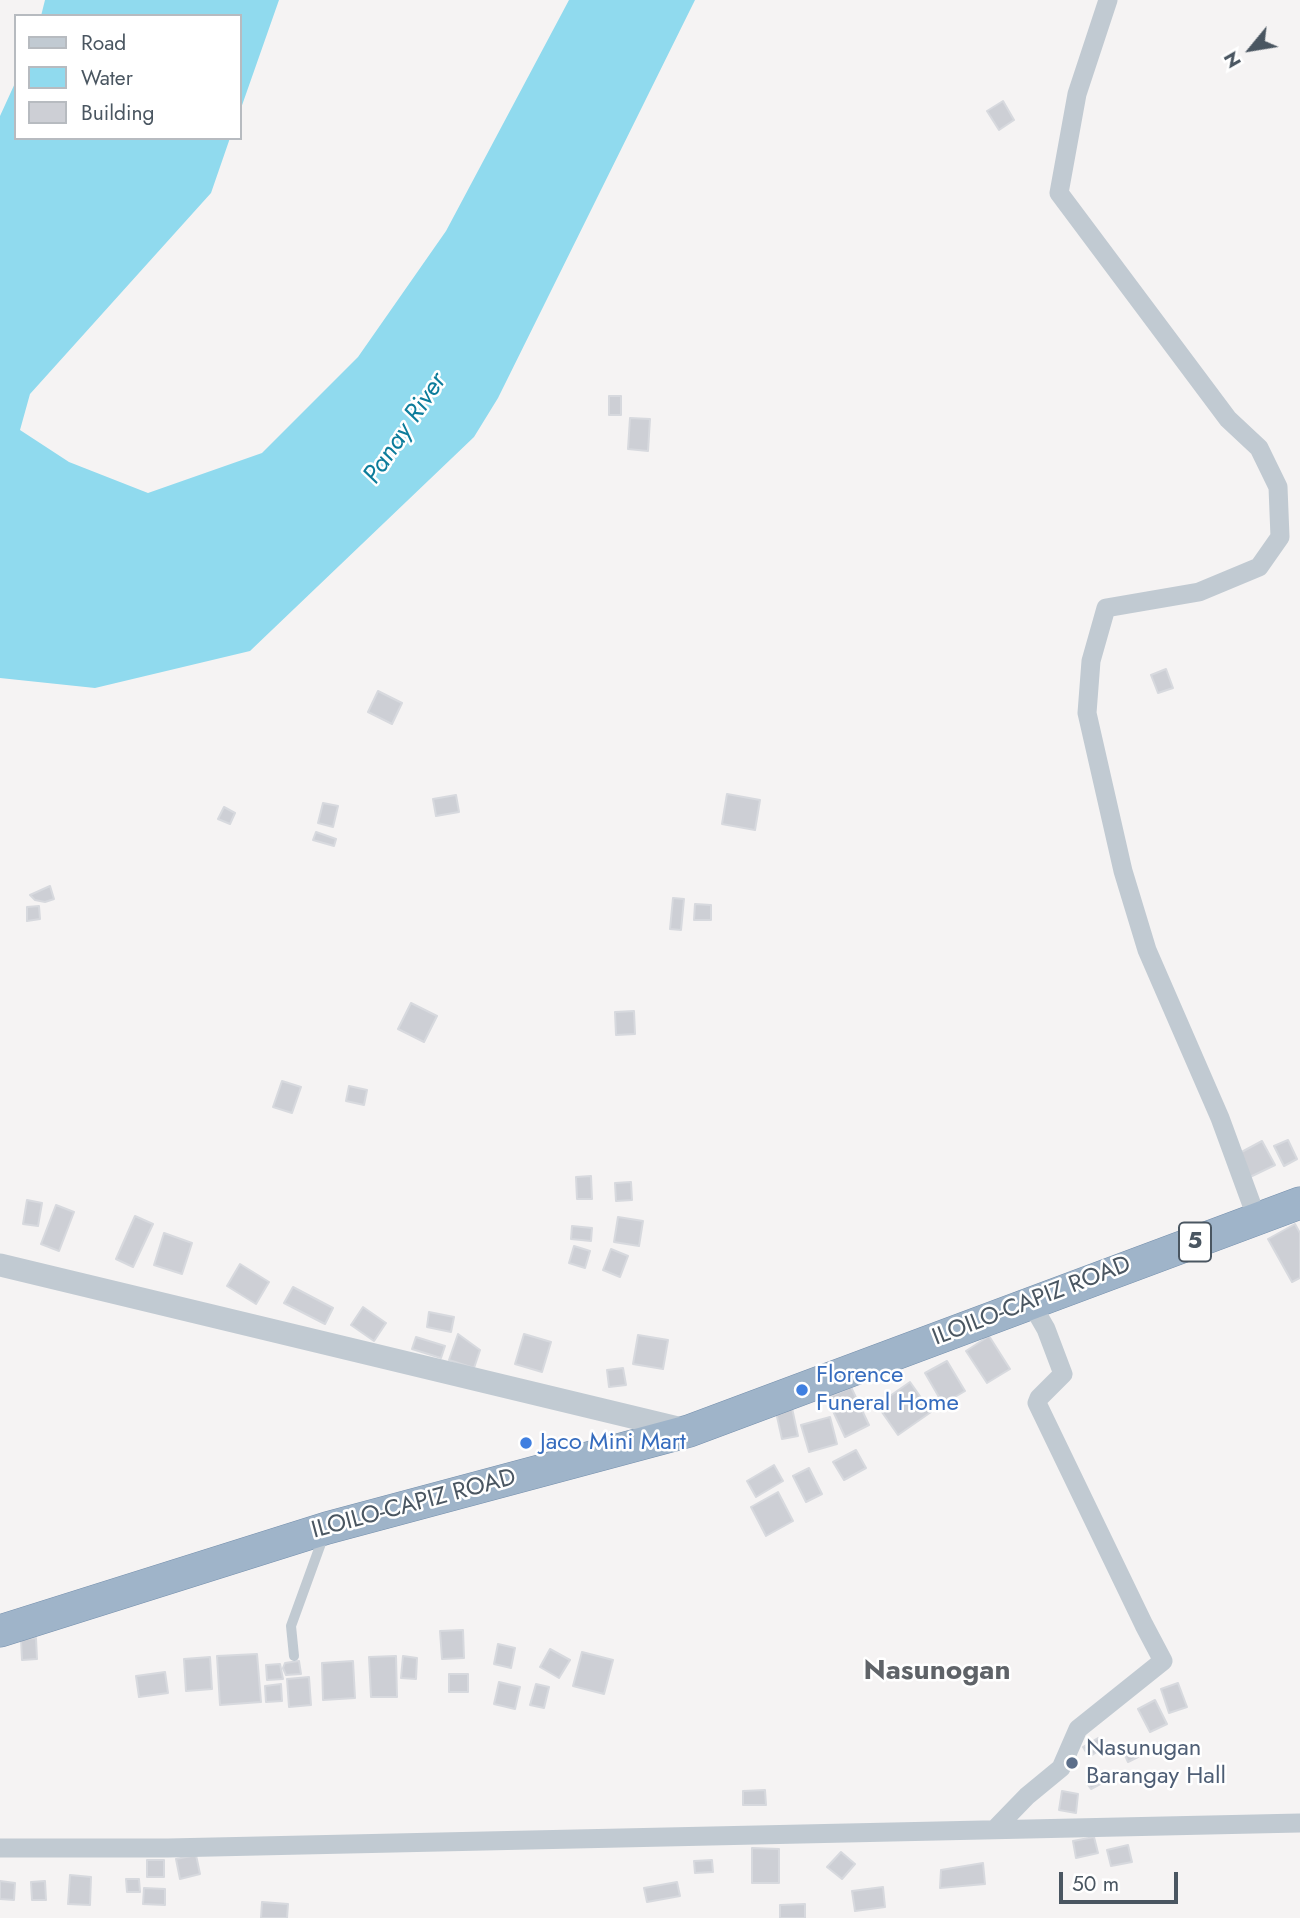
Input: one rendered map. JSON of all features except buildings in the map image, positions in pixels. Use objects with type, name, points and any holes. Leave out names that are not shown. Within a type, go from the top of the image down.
[{"type":"highway","name":"ILOILO-CAPIZ ROAD","points":[[0,1631],[327,1528],[689,1431],[1300,1203]]},
{"type":"street","points":[[1108,0],[1077,94],[1059,193],[1228,419],[1259,448],[1278,486],[1280,537],[1259,567],[1199,592],[1106,608],[1091,661],[1087,713],[1123,871],[1147,950],[1220,1118],[1257,1219]]},
{"type":"street","points":[[0,1265],[689,1431]]},
{"type":"street","points":[[995,1829],[1027,1796],[1061,1768],[1077,1729],[1164,1661],[1040,1411],[1039,1398],[1063,1374],[1046,1329],[1031,1303]]},
{"type":"street","points":[[0,1848],[168,1848],[1300,1823]]},
{"type":"lane","points":[[294,1656],[291,1626],[327,1528]]},
{"type":"water","points":[[45,0],[279,0],[242,105],[242,14],[42,14]]},
{"type":"water","name":"Panay River","points":[[569,0],[695,0],[498,398],[474,437],[250,651],[95,688],[0,678],[0,116],[14,85],[14,140],[229,140],[211,193],[30,394],[20,430],[69,462],[148,493],[262,453],[358,357],[446,231]]},
{"type":"place","name":"Florence Funeral Home","points":[[802,1390]]},
{"type":"place","name":"Jaco Mini Mart","points":[[526,1443]]},
{"type":"place","name":"Nasunugan Barangay Hall","points":[[1072,1763]]},
{"type":"district","name":"Nasunogan","points":[[937,1672]]}]
